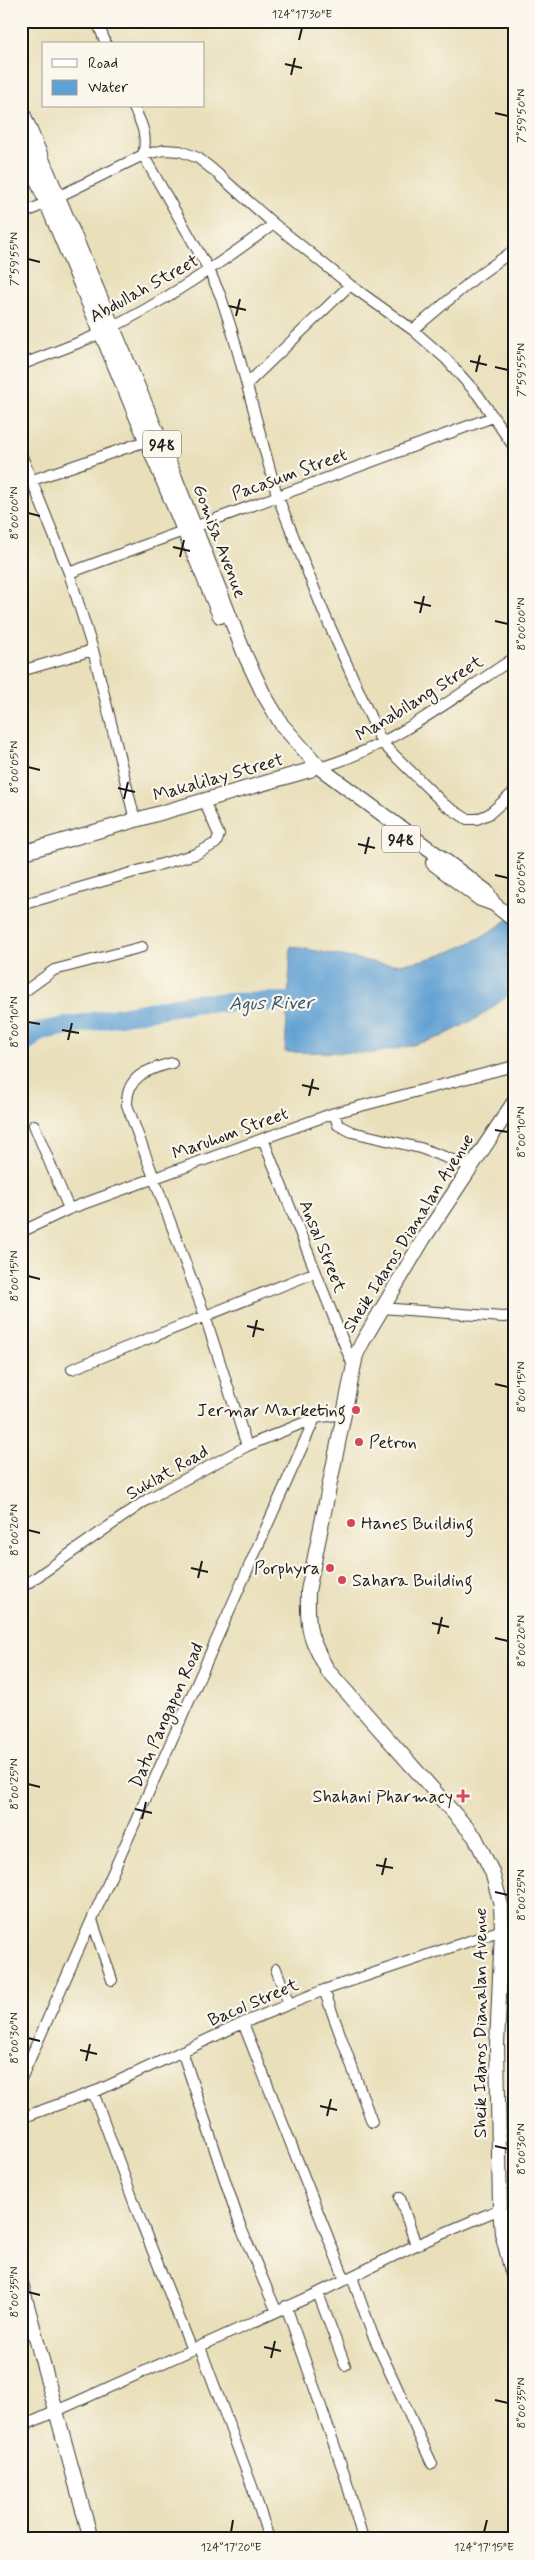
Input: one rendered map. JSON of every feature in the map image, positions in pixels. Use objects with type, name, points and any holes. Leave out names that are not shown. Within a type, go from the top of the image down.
[{"type":"main road","name":"Gomisa Avenue","points":[[21,110],[52,200],[190,528],[238,660],[275,730],[315,769],[480,899],[498,907],[514,920]]},
{"type":"main road","name":"Gomisa Avenue","points":[[21,142],[52,200]]},
{"type":"main road","name":"Gomisa Avenue","points":[[106,330],[146,441],[190,528]]},
{"type":"main road","name":"Makalilay Street","points":[[21,853],[315,769]]},
{"type":"main road","name":"Sheik Idaros Dianalan Avenue","points":[[512,1106],[470,1166],[362,1341],[353,1366],[308,1591],[307,1620],[312,1642],[328,1671],[476,1837],[492,1872],[508,1931],[497,2045],[500,2208],[502,2233],[514,2279]]},
{"type":"main road","points":[[21,2283],[90,2539]]},
{"type":"street","points":[[97,21],[105,42]]},
{"type":"street","points":[[135,108],[147,141],[143,155],[209,270],[227,315],[277,495],[324,613],[382,743],[445,805],[467,819],[477,820],[488,814],[514,792]]},
{"type":"street","points":[[21,215],[143,155],[164,150],[180,150],[198,158],[274,224],[350,285],[413,330],[463,377],[514,447]]},
{"type":"street","name":"Abdullah Street","points":[[21,365],[106,330],[162,300],[209,270],[274,224]]},
{"type":"street","points":[[413,330],[475,278],[514,250]]},
{"type":"street","points":[[247,384],[350,285]]},
{"type":"street","name":"Pacasum Street","points":[[69,573],[493,417]]},
{"type":"street","points":[[21,484],[146,441]]},
{"type":"street","points":[[21,454],[69,573],[93,650],[135,820]]},
{"type":"street","points":[[21,671],[93,650]]},
{"type":"street","name":"Manabilang Street","points":[[315,769],[348,759],[382,743],[514,658]]},
{"type":"street","points":[[21,906],[172,862],[212,846],[218,841],[220,835],[204,801]]},
{"type":"street","points":[[21,994],[54,970],[142,947]]},
{"type":"street","points":[[172,1064],[159,1067],[137,1078],[127,1094],[127,1105],[205,1316],[247,1446]]},
{"type":"street","name":"Maruhom Street","points":[[21,1232],[69,1210],[334,1113],[514,1066]]},
{"type":"street","points":[[334,1113],[338,1125],[343,1129],[420,1148],[470,1166]]},
{"type":"street","points":[[34,1125],[69,1210]]},
{"type":"street","name":"Ansal Street","points":[[263,1139],[353,1366]]},
{"type":"street","points":[[72,1369],[316,1272]]},
{"type":"street","points":[[381,1308],[494,1317],[514,1316]]},
{"type":"street","name":"Suklat Road","points":[[21,1588],[148,1499],[247,1446],[315,1418],[343,1414]]},
{"type":"street","name":"Datu Pangapon Road","points":[[21,2079],[315,1418]]},
{"type":"street","points":[[92,1920],[112,1980]]},
{"type":"street","name":"Bacol Street","points":[[21,2118],[94,2092],[243,2023],[324,1990],[508,1931]]},
{"type":"street","points":[[276,1969],[289,2004]]},
{"type":"street","points":[[324,1990],[372,2122]]},
{"type":"street","points":[[243,2023],[348,2278],[432,2464]]},
{"type":"street","points":[[182,2051],[241,2228],[281,2308],[344,2473],[364,2539]]},
{"type":"street","points":[[94,2092],[142,2224],[231,2428],[269,2539]]},
{"type":"street","points":[[400,2198],[416,2245]]},
{"type":"street","points":[[21,2427],[281,2308],[318,2293],[416,2245],[500,2208]]},
{"type":"street","points":[[318,2293],[345,2364]]},
{"type":"water","points":[[514,915],[514,987],[505,998],[479,1017],[441,1037],[406,1047],[373,1053],[285,1052],[291,946],[383,964],[400,964],[435,957],[452,951],[485,935]]},
{"type":"waterway","name":"Agus River","points":[[21,1046],[40,1031],[195,1003],[313,1001]]},
{"type":"place","name":"Jermar Marketing","points":[[356,1410]]},
{"type":"place","name":"Petron","points":[[359,1442]]},
{"type":"place","name":"Hanes Building","points":[[351,1523]]},
{"type":"place","name":"Porphyra","points":[[330,1568]]},
{"type":"place","name":"Sahara Building","points":[[342,1580]]},
{"type":"place","name":"Shahani Pharmacy","points":[[463,1796]]}]
